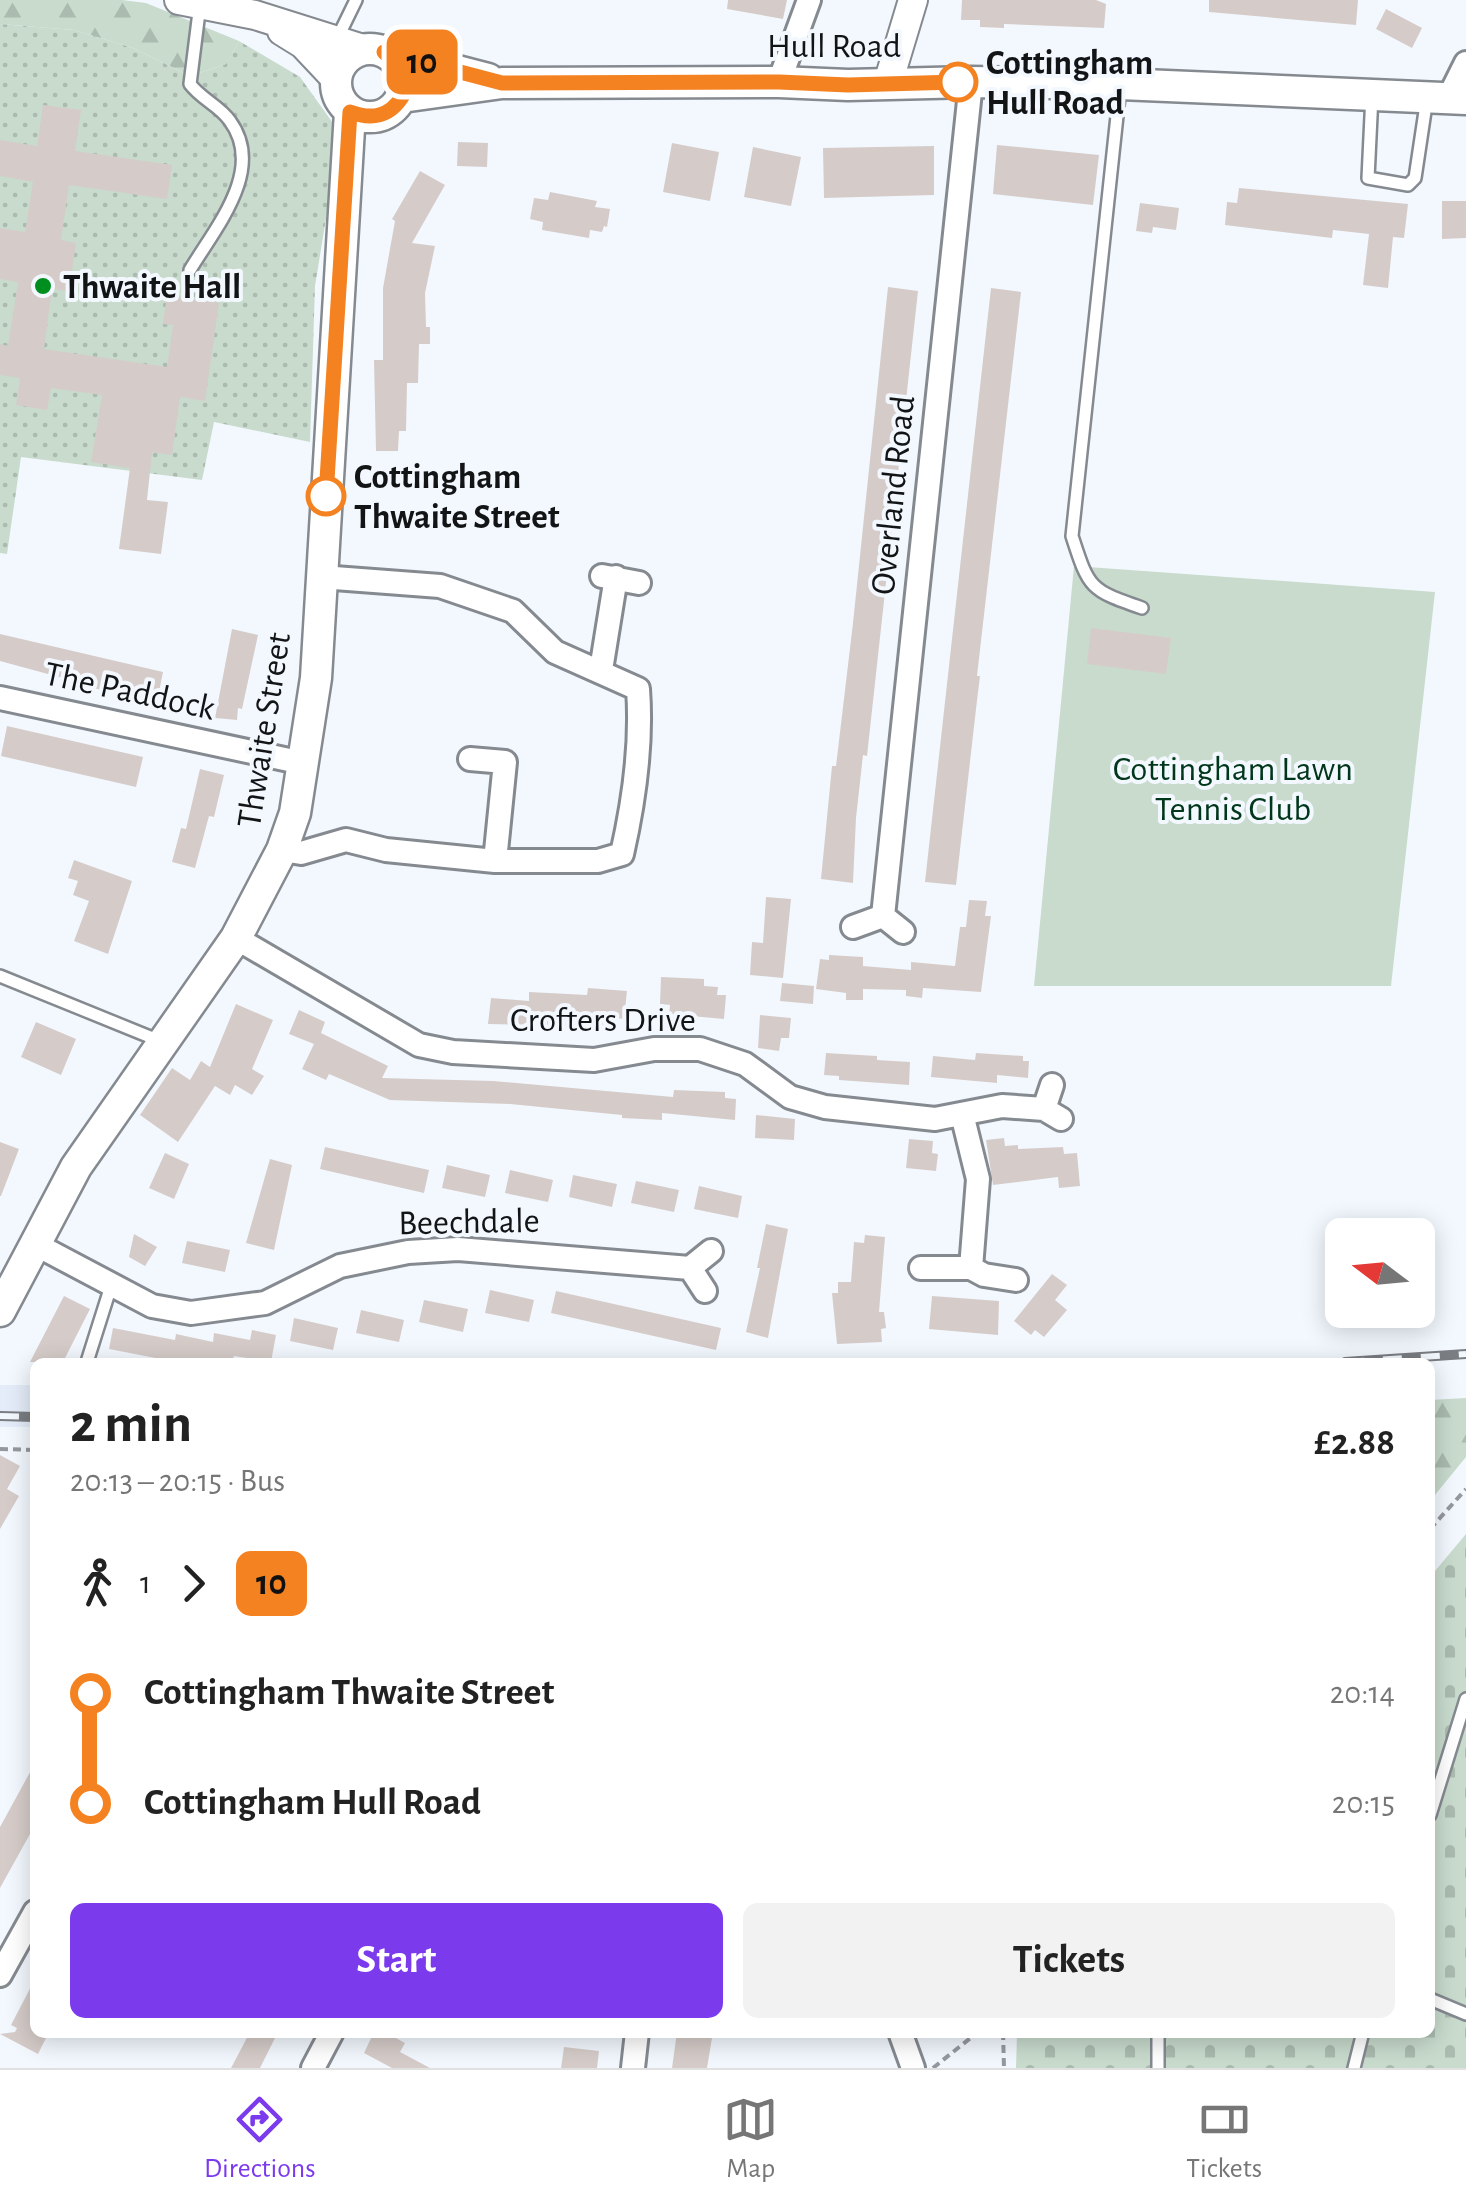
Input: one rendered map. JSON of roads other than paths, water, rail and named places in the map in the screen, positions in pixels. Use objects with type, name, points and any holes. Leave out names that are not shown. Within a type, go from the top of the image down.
[{"type":"main road","points":[[361,47],[401,68],[394,106],[366,118],[350,112],[338,97],[336,79],[347,58],[361,47]]},
{"type":"main road","name":"Hull Road","points":[[361,47],[502,83]]},
{"type":"main road","name":"Hull Road","points":[[394,106],[502,83],[1120,84],[1447,98]]},
{"type":"main road","name":"Thwaite Street","points":[[347,202],[394,106]]},
{"type":"main road","name":"Thwaite Street","points":[[0,1311],[76,1167],[236,938],[282,850],[294,813],[316,678],[350,112]]},
{"type":"street","points":[[779,82],[809,0]]},
{"type":"street","points":[[888,83],[913,0]]},
{"type":"street","points":[[190,2],[255,16],[361,47]]},
{"type":"street","points":[[255,16],[303,44],[336,79]]},
{"type":"street","points":[[1447,98],[1466,63]]},
{"type":"street","name":"Overland Road","points":[[883,916],[971,82]]},
{"type":"street","points":[[282,850],[301,853],[346,840],[386,850],[495,861],[598,861],[622,854],[628,825],[640,718],[638,689],[555,652],[513,611],[440,586],[321,577]]},
{"type":"street","points":[[601,670],[619,578]]},
{"type":"street","name":"The Paddock","points":[[0,698],[304,763]]},
{"type":"street","points":[[470,758],[504,762],[495,861]]},
{"type":"street","points":[[853,927],[883,916],[903,932]]},
{"type":"street","name":"Crofters Drive","points":[[236,938],[418,1045],[453,1052],[594,1060],[654,1050],[700,1048],[745,1064],[790,1097],[825,1107],[935,1119],[1002,1106],[1052,1114],[1052,1085]]},
{"type":"street","points":[[962,1114],[978,1179],[972,1268]]},
{"type":"street","name":"Beechdale","points":[[34,1244],[152,1306],[192,1314],[265,1303],[340,1266],[408,1252],[458,1249],[690,1268]]},
{"type":"street","points":[[705,1290],[690,1268],[711,1252]]},
{"type":"street","points":[[921,1268],[972,1268],[984,1275],[1016,1280]]},
{"type":"street","points":[[0,1975],[30,1921]]},
{"type":"street","points":[[313,2068],[329,2038]]},
{"type":"street","points":[[634,2068],[636,2038]]},
{"type":"street","points":[[902,2038],[914,2068]]},
{"type":"lane","points":[[356,0],[361,47]]},
{"type":"lane","points":[[190,2],[190,84],[230,120],[239,137],[243,159],[239,187],[190,270]]},
{"type":"lane","points":[[1120,84],[1072,536],[1086,579],[1103,594],[1142,608]]},
{"type":"lane","points":[[1372,95],[1368,178],[1408,184],[1415,178],[1447,98]]},
{"type":"lane","points":[[0,976],[164,1042]]},
{"type":"lane","points":[[87,1358],[111,1286]]},
{"type":"lane","points":[[1435,1799],[1466,1699]]},
{"type":"lane","points":[[1435,2000],[1466,2014]]},
{"type":"lane","points":[[1158,2038],[1158,2068]]},
{"type":"lane","points":[[1354,2068],[1362,2038]]},
{"type":"railway","points":[[1406,1358],[1466,1354]]},
{"type":"railway","points":[[0,1416],[30,1417]]},
{"type":"place","name":"Cottingham Hull Road","points":[[958,82]]},
{"type":"place","name":"Thwaite Hall","points":[[43,286]]},
{"type":"place","name":"Cottingham Thwaite Street","points":[[326,496]]},
{"type":"park label","name":"Cottingham Lawn Tennis Club","points":[[1233,788]]}]
